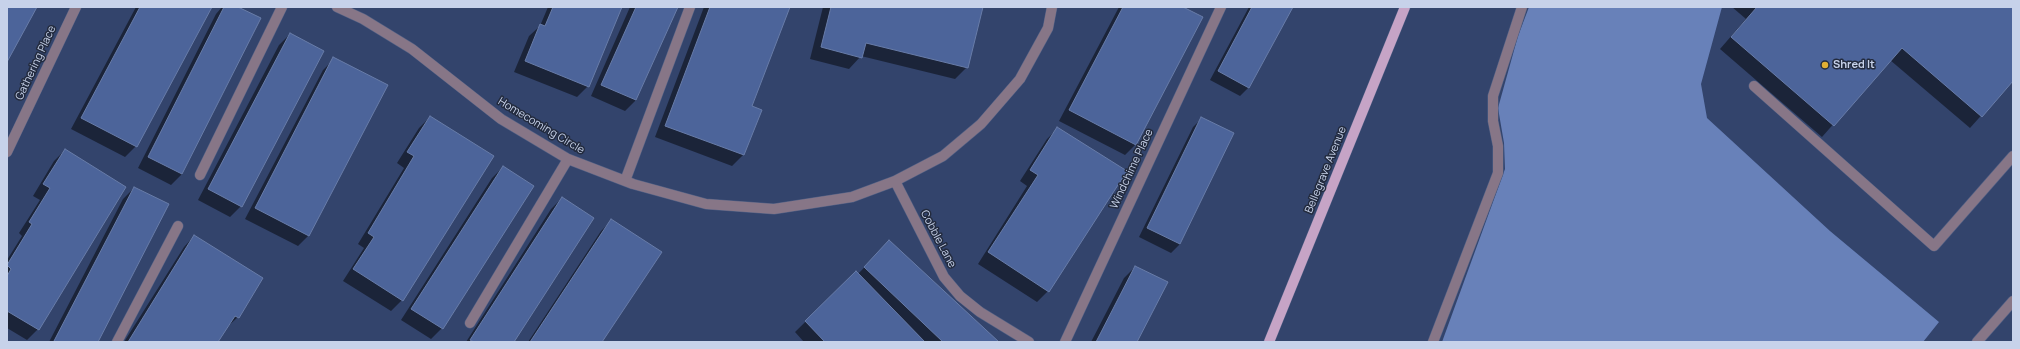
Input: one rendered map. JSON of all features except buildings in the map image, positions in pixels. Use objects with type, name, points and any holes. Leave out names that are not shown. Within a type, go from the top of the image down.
[{"type":"main road","name":"Bellegrave Avenue","points":[[1268,342],[1405,7]]},
{"type":"street","name":"Gathering Place","points":[[7,152],[76,7]]},
{"type":"street","points":[[200,175],[282,7]]},
{"type":"street","name":"Homecoming Circle","points":[[337,7],[363,19],[412,49],[501,119],[568,159],[625,181],[706,204],[774,208],[852,197],[895,181],[943,156],[981,124],[1020,79],[1048,28],[1052,7]]},
{"type":"street","points":[[625,181],[690,7]]},
{"type":"street","name":"Windchime Place","points":[[1065,342],[1221,7]]},
{"type":"street","points":[[1433,342],[1498,173],[1498,146],[1493,121],[1493,96],[1522,7]]},
{"type":"street","points":[[1754,86],[1934,246],[2013,156]]},
{"type":"street","points":[[470,322],[568,159]]},
{"type":"street","name":"Cobble Lane","points":[[895,181],[944,277],[960,296],[980,312],[1029,342]]},
{"type":"street","points":[[117,342],[178,226]]},
{"type":"street","points":[[1977,342],[2013,301]]},
{"type":"water","points":[[1529,7],[1722,7],[1701,84],[1707,118],[1830,231],[1939,322],[1923,342],[1442,342],[1505,169],[1504,143],[1498,108],[1518,36]]},
{"type":"place","name":"Shred It","points":[[1825,65]]}]
